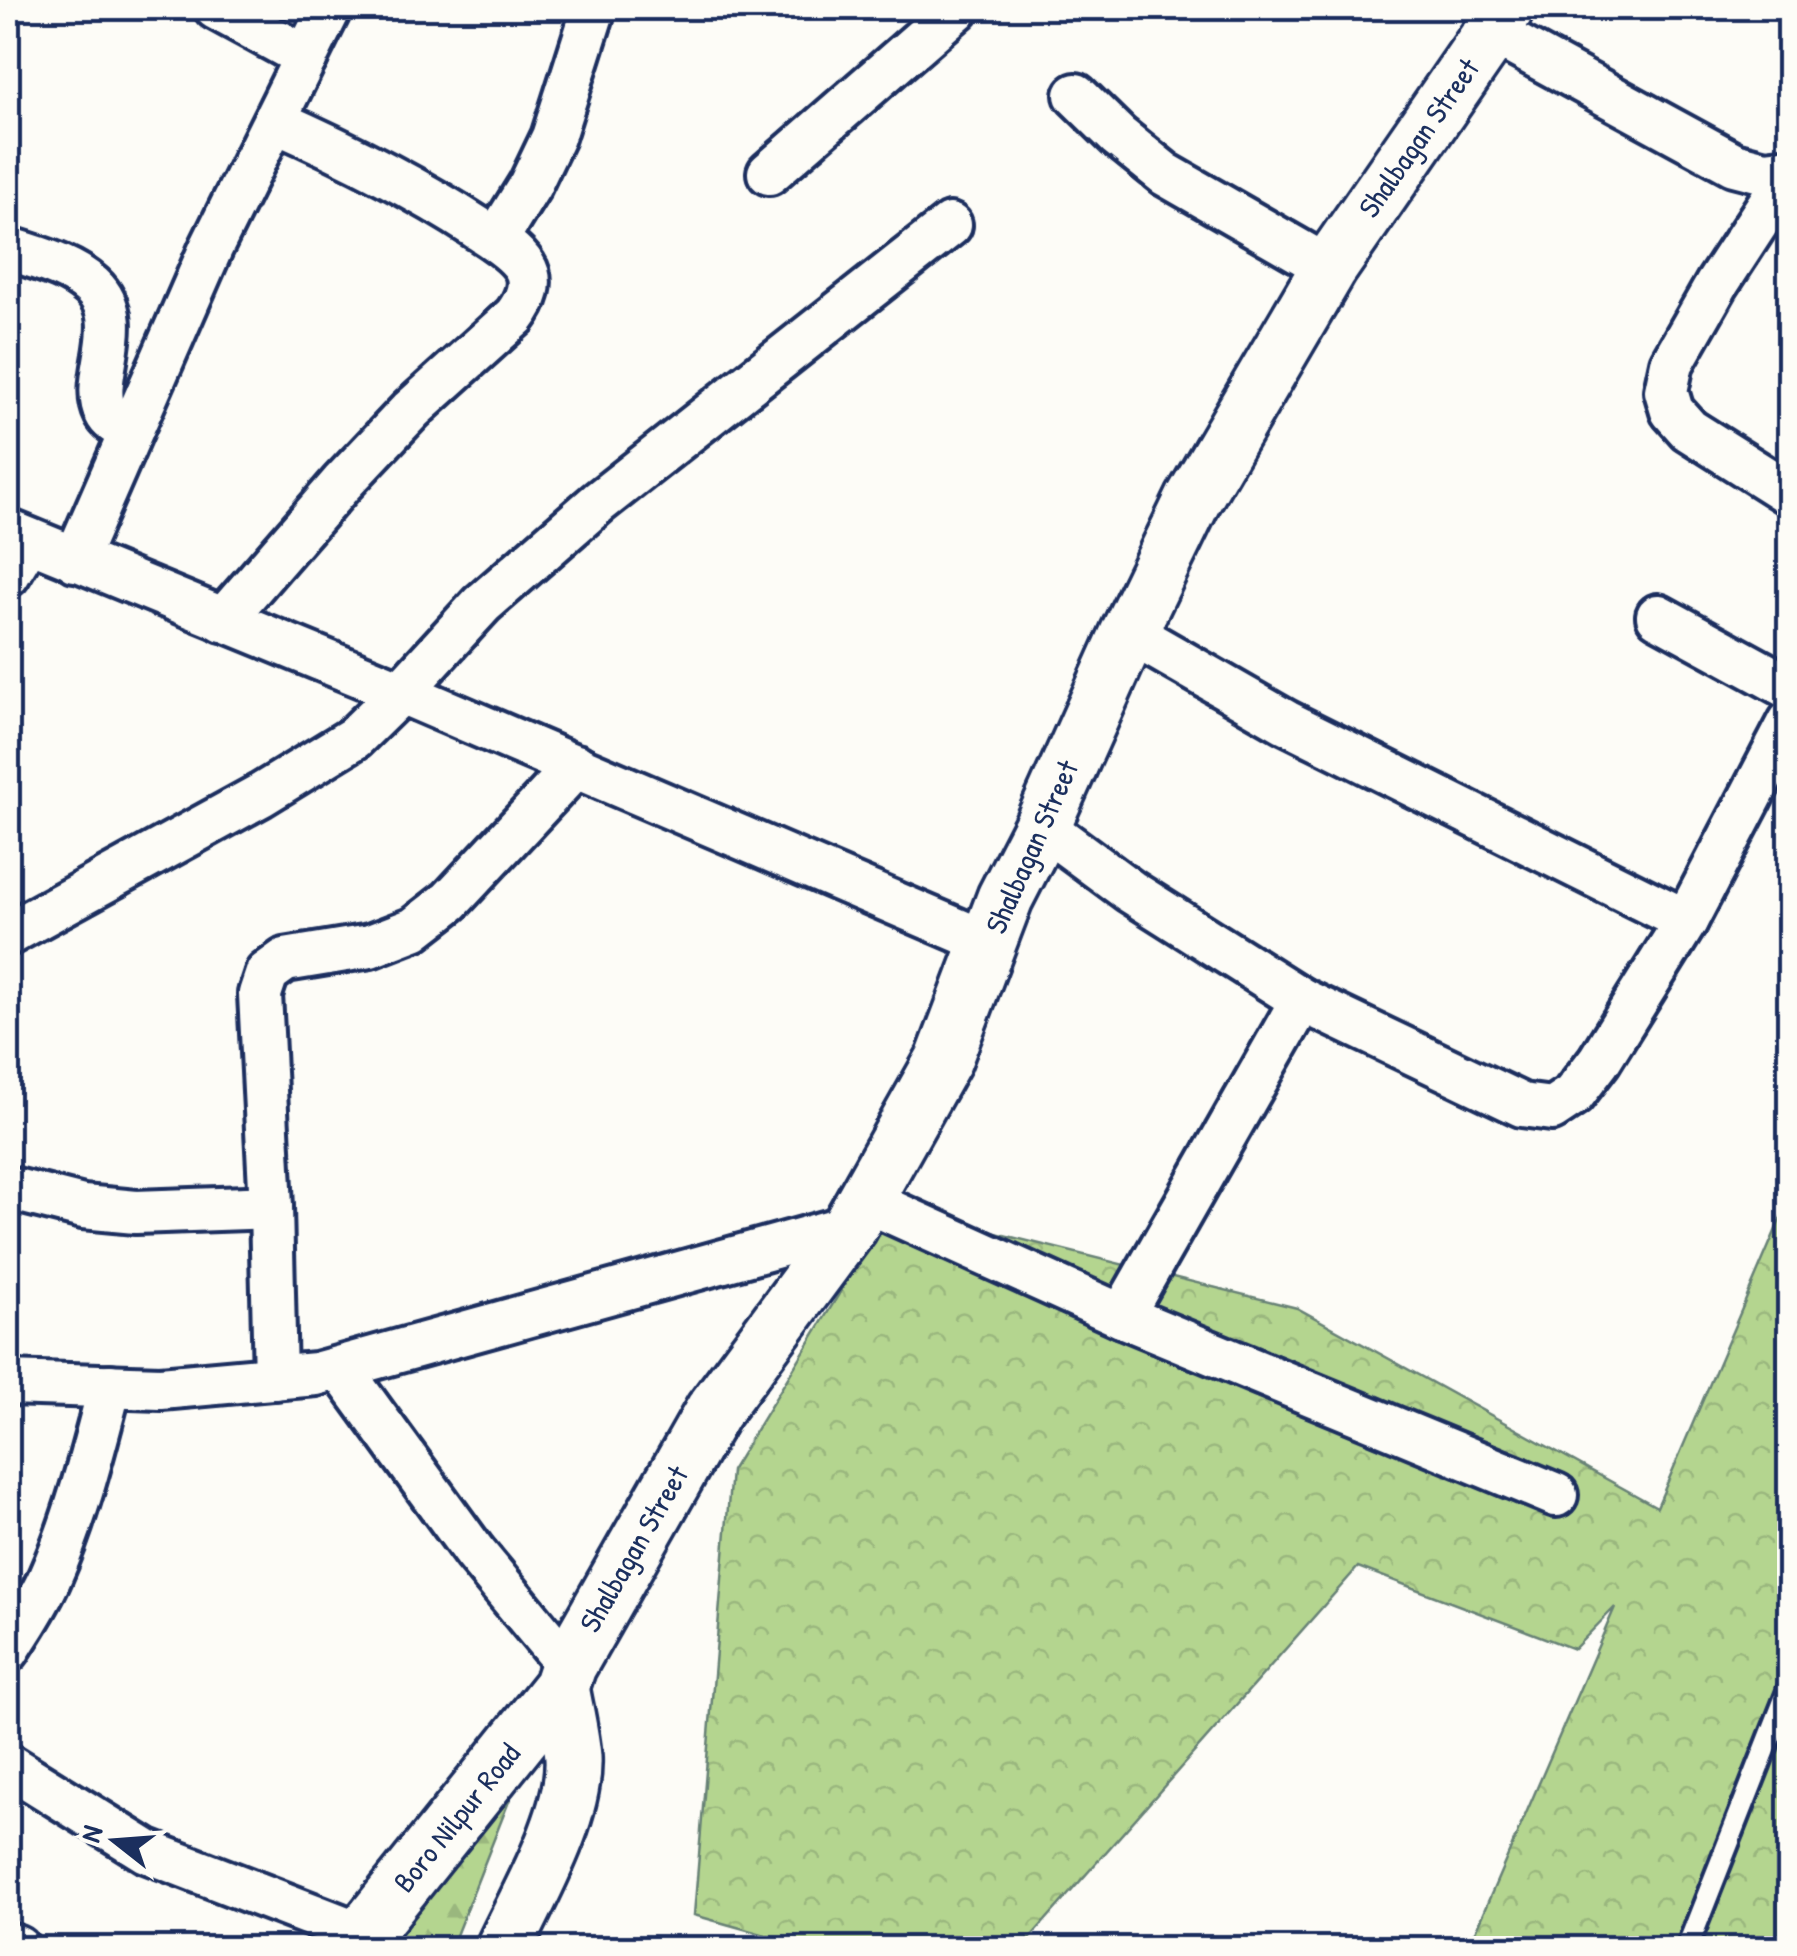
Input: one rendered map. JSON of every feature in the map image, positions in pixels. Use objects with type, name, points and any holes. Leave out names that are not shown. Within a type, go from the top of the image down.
[{"type":"street","points":[[216,8],[306,58]]},
{"type":"street","points":[[75,560],[212,248],[330,8]]},
{"type":"street","points":[[496,240],[553,137],[594,8]]},
{"type":"street","points":[[769,173],[958,8]]},
{"type":"street","points":[[1499,20],[1734,164],[1764,172],[1790,170]]},
{"type":"street","name":"Shalbagan Street","points":[[564,1676],[713,1412],[857,1213],[944,1059],[1004,898],[1042,826],[1128,632],[1193,500],[1329,268],[1499,20]]},
{"type":"street","points":[[1076,95],[1165,174],[1329,268]]},
{"type":"street","points":[[223,620],[411,410],[515,316],[525,302],[529,286],[526,268],[496,240],[360,159],[275,121]]},
{"type":"street","points":[[1790,170],[1716,284],[1672,363],[1666,391],[1672,412],[1690,430],[1790,494]]},
{"type":"street","points":[[8,934],[261,795],[354,738],[482,604],[598,502],[950,225]]},
{"type":"street","points":[[8,248],[66,268],[95,288],[109,316],[102,393],[105,413],[130,432]]},
{"type":"street","points":[[14,549],[75,560],[401,692],[988,943]]},
{"type":"street","points":[[1658,616],[1790,688]]},
{"type":"street","points":[[1128,632],[1286,722],[1686,921]]},
{"type":"street","points":[[1042,826],[1130,892],[1302,1000],[1522,1105],[1552,1108],[1573,1096],[1599,1061],[1686,921],[1790,722]]},
{"type":"street","points":[[275,1378],[260,994],[267,973],[284,960],[370,946],[414,929],[450,901],[576,766]]},
{"type":"street","points":[[1122,1316],[1302,1000]]},
{"type":"street","points":[[8,1188],[84,1207],[136,1212],[271,1207]]},
{"type":"street","points":[[8,1383],[161,1388],[316,1374],[857,1213],[1122,1316],[1556,1495]]},
{"type":"street","points":[[340,1368],[564,1676],[573,1760],[566,1801],[553,1844],[504,1948]]},
{"type":"street","points":[[8,1650],[49,1582],[82,1492],[110,1386]]},
{"type":"street","name":"Boro Nilpur Road","points":[[358,1942],[564,1676]]},
{"type":"street","points":[[8,1765],[146,1851],[358,1942]]},
{"type":"street","points":[[8,1944],[18,1948]]},
{"type":"lane","points":[[1688,1948],[1790,1686]]},
{"type":"green space","points":[[1789,1199],[1789,1948],[1468,1948],[1615,1607],[1574,1649],[1358,1567],[1021,1948],[812,1948],[694,1915],[731,1471],[892,1207],[1297,1308],[1657,1507]]},
{"type":"green space","points":[[515,1786],[451,1948],[381,1948]]}]
